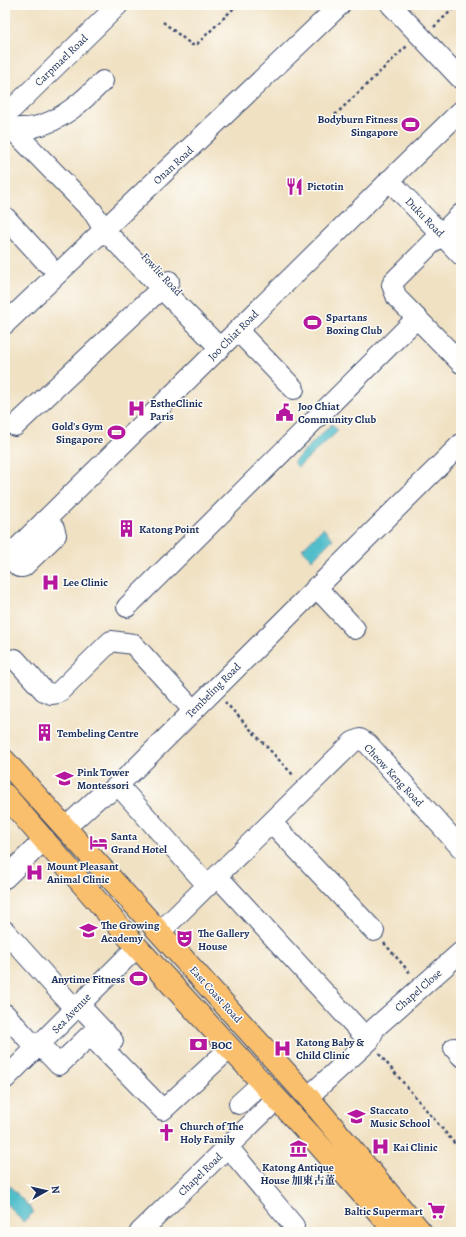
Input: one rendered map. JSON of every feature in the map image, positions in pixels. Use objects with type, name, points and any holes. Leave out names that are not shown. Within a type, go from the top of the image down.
[{"type":"main road","name":"East Coast Road","points":[[5,761],[305,1093],[421,1232]]},
{"type":"main road","points":[[5,795],[45,839],[137,947],[277,1099],[396,1232]]},
{"type":"street","name":"Carpmael Road","points":[[7,124],[118,5]]},
{"type":"street","name":"Onan Road","points":[[5,324],[340,5]]},
{"type":"street","points":[[391,5],[461,79]]},
{"type":"street","points":[[7,124],[35,127],[52,120],[78,105],[103,80]]},
{"type":"street","name":"Joo Chiat Road","points":[[7,558],[389,180],[461,111]]},
{"type":"street","name":"Fowlie Road","points":[[7,124],[166,284],[228,341],[294,389]]},
{"type":"street","name":"Duku Road","points":[[389,180],[461,255]]},
{"type":"street","points":[[461,214],[394,281],[392,285],[397,298],[461,363]]},
{"type":"street","points":[[5,217],[47,263]]},
{"type":"street","points":[[15,426],[166,284]]},
{"type":"street","points":[[127,608],[417,318]]},
{"type":"street","name":"Tembeling Road","points":[[69,831],[99,797],[114,789],[461,444]]},
{"type":"street","points":[[316,587],[355,629]]},
{"type":"street","points":[[15,659],[44,691],[51,694],[58,693],[111,642],[133,644],[194,710]]},
{"type":"street","name":"Cheow Keng Road","points":[[160,932],[353,742],[360,739],[368,744],[461,848]]},
{"type":"street","points":[[114,789],[213,881],[368,1034]]},
{"type":"street","points":[[272,823],[374,931]]},
{"type":"street","points":[[5,878],[45,839]]},
{"type":"street","points":[[5,931],[77,1007],[166,1096]]},
{"type":"street","name":"Sea Avenue","points":[[5,1079],[137,947]]},
{"type":"street","name":"Chapel Close","points":[[305,1093],[368,1034],[461,952]]},
{"type":"street","points":[[5,1014],[38,1047],[59,1065],[90,1034],[163,1110],[230,1048]]},
{"type":"street","points":[[239,1104],[262,1083]]},
{"type":"street","name":"Chapel Road","points":[[140,1232],[277,1099]]},
{"type":"street","points":[[228,1147],[294,1226]]},
{"type":"path","points":[[163,22],[192,45],[197,44],[237,5]]},
{"type":"path","points":[[432,28],[456,5]]},
{"type":"path","points":[[335,115],[413,40]]},
{"type":"path","points":[[214,690],[305,789]]},
{"type":"path","points":[[374,931],[422,987]]},
{"type":"path","points":[[368,1034],[461,1151]]},
{"type":"water","points":[[332,424],[338,431],[298,467],[293,462]]},
{"type":"water","points":[[323,528],[333,539],[312,560],[302,549]]},
{"type":"water","points":[[5,1181],[34,1212],[23,1222],[5,1202]]},
{"type":"place","name":"Bodyburn Fitness Singapore","points":[[411,125]]},
{"type":"place","name":"Pictotin","points":[[294,186]]},
{"type":"place","name":"Spartans Boxing Club","points":[[313,323]]},
{"type":"place","name":"EstheClinic Paris","points":[[137,409]]},
{"type":"place","name":"Joo Chiat Community Club","points":[[285,412]]},
{"type":"place","name":"Gold's Gym Singapore","points":[[116,432]]},
{"type":"place","name":"Katong Point","points":[[126,529]]},
{"type":"place","name":"Lee Clinic","points":[[50,582]]},
{"type":"place","name":"Tembeling Centre","points":[[44,733]]},
{"type":"place","name":"Pink Tower Montessori","points":[[64,778]]},
{"type":"place","name":"Santa Grand Hotel","points":[[98,842]]},
{"type":"place","name":"Mount Pleasant Animal Clinic","points":[[34,872]]},
{"type":"place","name":"The Growing Academy","points":[[88,931]]},
{"type":"place","name":"The Gallery House","points":[[185,939]]},
{"type":"place","name":"Anytime Fitness","points":[[138,979]]},
{"type":"place","name":"BOC","points":[[198,1045]]},
{"type":"place","name":"Katong Baby & Child Clinic","points":[[283,1048]]},
{"type":"place","name":"Staccato Music School","points":[[357,1116]]},
{"type":"place","name":"Church of The Holy Family","points":[[167,1132]]},
{"type":"place","name":"Kai Clinic","points":[[380,1147]]},
{"type":"place","name":"Katong Antique House 加東古董","points":[[298,1149]]},
{"type":"place","name":"Baltic Supermart","points":[[436,1211]]}]
